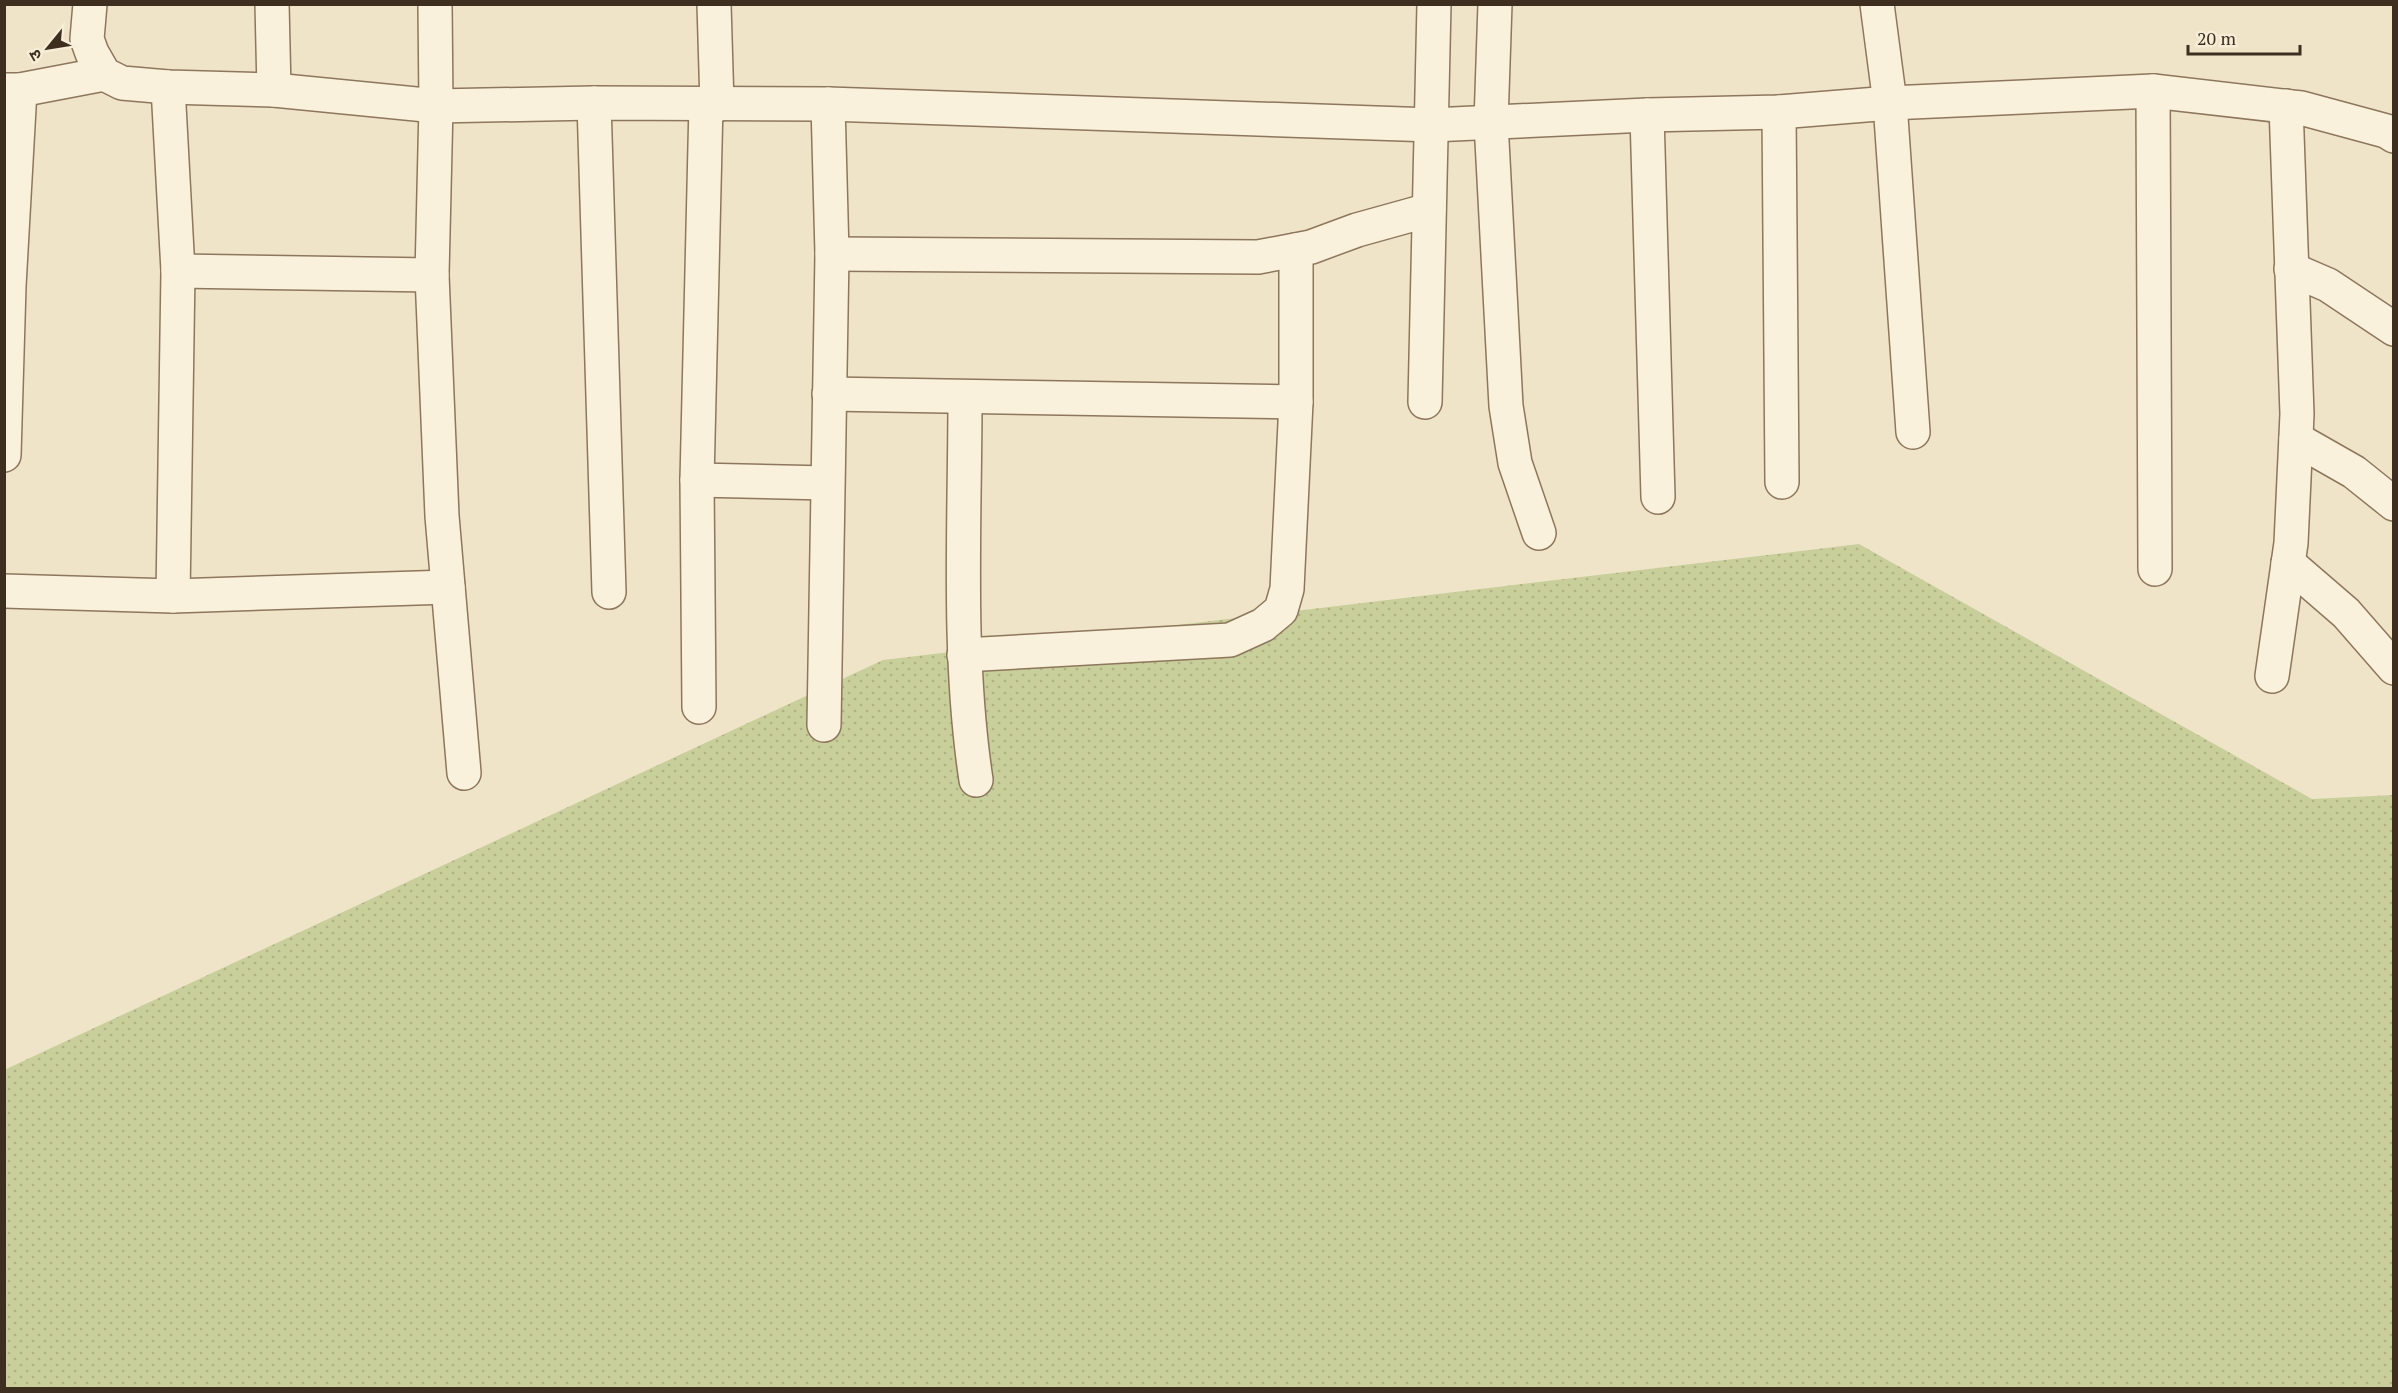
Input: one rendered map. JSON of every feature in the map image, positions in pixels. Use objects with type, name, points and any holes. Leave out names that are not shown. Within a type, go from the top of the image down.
[{"type":"street","points":[[90,4],[87,39],[92,53],[104,74],[122,83],[168,87],[274,90],[436,106],[594,103],[828,104],[1432,125],[1647,115],[1779,112],[1890,103],[2153,91],[2301,108],[2386,131],[2394,136]]},
{"type":"street","points":[[272,4],[274,90]]},
{"type":"street","points":[[435,4],[436,106],[432,274],[442,516],[464,773]]},
{"type":"street","points":[[699,708],[697,480],[703,104],[714,4]]},
{"type":"street","points":[[1425,402],[1434,4]]},
{"type":"street","points":[[1495,4],[1491,122],[1506,406],[1515,463],[1539,533]]},
{"type":"street","points":[[1877,4],[1890,103],[1913,432]]},
{"type":"street","points":[[4,455],[12,90],[104,74]]},
{"type":"street","points":[[168,87],[178,271],[173,596]]},
{"type":"street","points":[[2153,91],[2155,569]]},
{"type":"street","points":[[594,103],[609,592]]},
{"type":"street","points":[[824,725],[831,254],[828,104]]},
{"type":"street","points":[[2272,676],[2288,563],[2297,414],[2286,106]]},
{"type":"street","points":[[1779,112],[1782,482]]},
{"type":"street","points":[[1647,115],[1659,497]]},
{"type":"street","points":[[831,254],[1258,257],[1311,247],[1357,230],[1429,210]]},
{"type":"street","points":[[964,655],[1230,640],[1263,625],[1281,610],[1287,589],[1296,402],[1296,250]]},
{"type":"street","points":[[2291,269],[2328,285],[2394,329]]},
{"type":"street","points":[[178,271],[432,274]]},
{"type":"street","points":[[829,394],[1296,402]]},
{"type":"street","points":[[965,397],[964,655],[970,743],[976,780]]},
{"type":"street","points":[[2296,439],[2354,472],[2394,504]]},
{"type":"street","points":[[697,480],[827,483]]},
{"type":"street","points":[[2288,563],[2346,613],[2394,668]]},
{"type":"street","points":[[4,591],[173,596],[448,587]]},
{"type":"green space","points":[[1859,544],[2312,799],[2393,795],[2393,1388],[5,1388],[4,1070],[883,660]]}]
